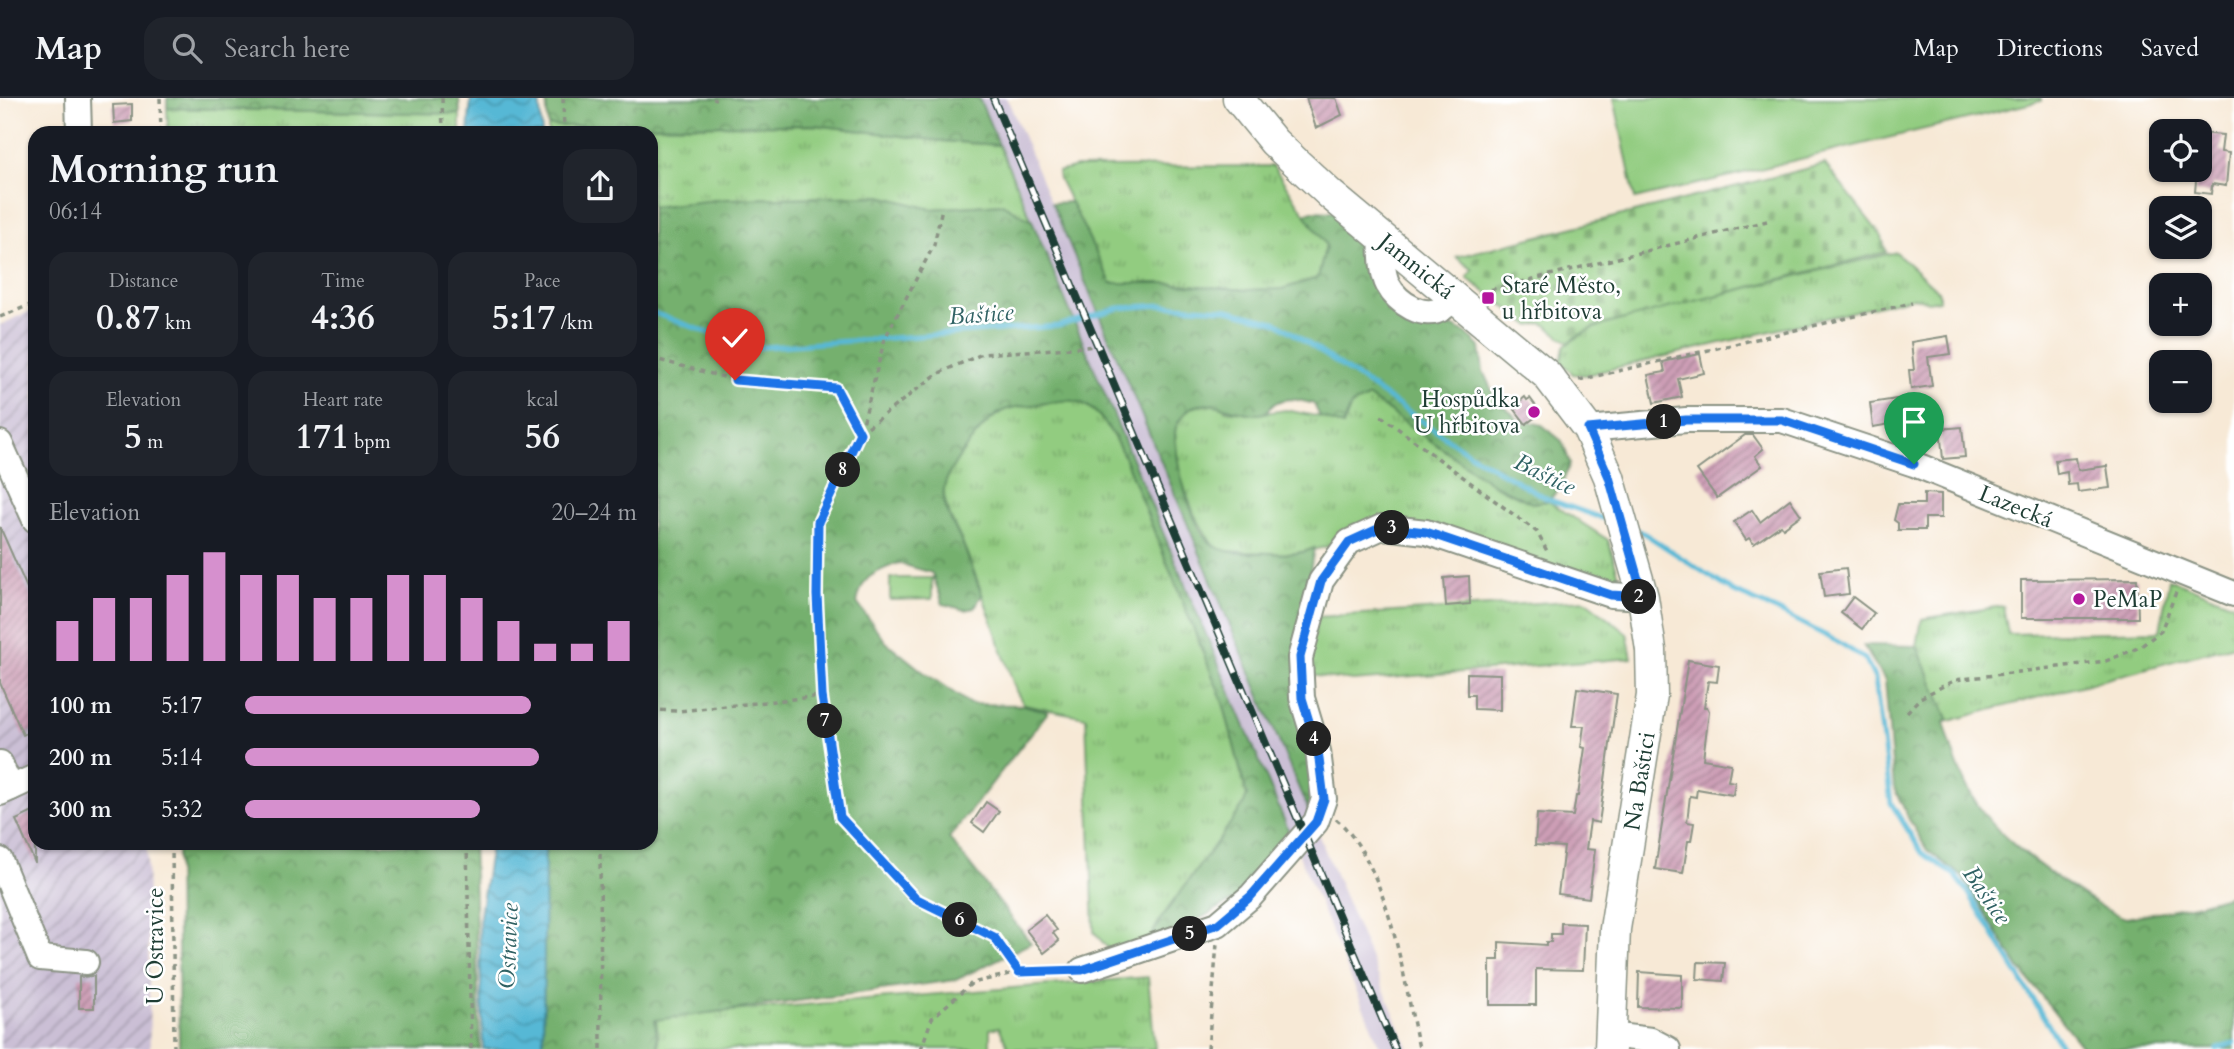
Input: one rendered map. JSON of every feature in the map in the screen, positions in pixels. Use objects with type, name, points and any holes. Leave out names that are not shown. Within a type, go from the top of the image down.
[{"type":"main road","name":"Jamnická","points":[[1238,98],[1274,142],[1331,195],[1381,236],[1466,294],[1556,385],[1588,429],[1609,477],[1621,516]]},
{"type":"main road","name":"Na Baštici","points":[[1610,1042],[1615,929],[1652,695],[1651,650],[1643,597],[1621,516]]},
{"type":"street","points":[[78,98],[79,126]]},
{"type":"street","name":"Lazecká","points":[[1588,429],[1686,420],[1782,420],[1914,464],[2234,594]]},
{"type":"street","points":[[0,443],[28,505]]},
{"type":"street","points":[[1082,970],[1218,924],[1251,896],[1316,822],[1324,799],[1318,751],[1302,698],[1300,657],[1321,581],[1349,542],[1382,527],[1426,532],[1611,595],[1643,597]]},
{"type":"street","points":[[0,763],[6,791],[28,780]]},
{"type":"street","points":[[0,860],[40,958],[86,962]]},
{"type":"street","points":[[1610,1042],[1651,1040],[1668,1049]]},
{"type":"path","points":[[160,98],[161,126]]},
{"type":"path","points":[[442,98],[443,126]]},
{"type":"path","points":[[563,98],[564,126]]},
{"type":"path","points":[[942,208],[934,245],[885,338],[860,433],[818,522],[817,595],[822,696],[840,817],[915,898],[994,937],[1019,972]]},
{"type":"path","points":[[1466,294],[1767,221]]},
{"type":"path","points":[[1556,385],[1912,303]]},
{"type":"path","points":[[0,317],[28,306]]},
{"type":"path","points":[[860,433],[937,374],[982,354],[1099,346]]},
{"type":"path","points":[[658,360],[735,380],[836,388],[860,433]]},
{"type":"path","points":[[1381,415],[1537,532],[1546,547],[1556,576]]},
{"type":"path","points":[[1907,712],[1920,698],[1955,680],[2106,661],[2140,647],[2161,631],[2183,574]]},
{"type":"path","points":[[658,710],[680,711],[822,696]]},
{"type":"path","points":[[1321,806],[1346,827],[1369,863],[1390,919],[1419,1048]]},
{"type":"path","name":"U Ostravice","points":[[172,850],[174,1049]]},
{"type":"path","points":[[467,850],[471,1049]]},
{"type":"path","points":[[600,850],[601,1049]]},
{"type":"path","points":[[1208,1049],[1218,924]]},
{"type":"path","points":[[920,1049],[932,1018],[972,983],[1019,972],[1082,970]]},
{"type":"shaded area","points":[[979,98],[1007,98],[1409,1049],[1381,1049]]},
{"type":"shaded area","points":[[28,312],[28,850],[147,850],[150,1049],[0,1049],[0,325]]},
{"type":"green space","points":[[167,98],[459,98],[460,114],[167,108]]},
{"type":"green space","points":[[546,98],[979,98],[999,145],[941,141],[816,125],[548,126]]},
{"type":"green space","points":[[1614,98],[2041,98],[2041,101],[1635,199]]},
{"type":"green space","points":[[167,108],[460,114],[460,126],[168,126]]},
{"type":"green space","points":[[816,125],[941,141],[999,145],[1032,221],[1002,204],[931,209],[881,196],[726,199],[658,206],[658,126],[548,126]]},
{"type":"green space","points":[[1825,164],[1882,237],[1886,252],[1594,327],[1569,343],[1543,323],[1531,326],[1467,278],[1473,270],[1456,257]]},
{"type":"green space","points":[[1273,166],[1326,245],[1318,278],[1282,289],[1247,290],[1166,283],[1111,283],[1059,179],[1058,172],[1076,167]]},
{"type":"green space","points":[[881,196],[931,209],[1002,204],[1032,221],[1293,841],[1237,898],[1148,942],[1160,920],[1243,806],[1247,796],[1223,702],[1123,454],[1107,426],[1091,408],[1075,401],[1010,408],[987,423],[968,445],[952,469],[944,489],[947,511],[966,551],[982,595],[974,608],[965,610],[943,604],[932,573],[898,563],[870,576],[862,586],[857,603],[886,642],[970,704],[1024,705],[1048,712],[949,838],[1031,943],[956,980],[655,1020],[658,1049],[543,1049],[545,850],[658,850],[658,206],[726,199]]},
{"type":"green space","points":[[1071,202],[1111,283],[1166,283],[1246,290],[1282,289],[1318,278],[1326,245],[1305,214],[1312,211],[1333,212],[1365,236],[1385,288],[1436,319],[1466,333],[1480,347],[1483,371],[1493,393],[1517,419],[1542,425],[1562,441],[1570,463],[1561,487],[1548,501],[1532,503],[1492,484],[1369,397],[1351,406],[1343,426],[1320,417],[1314,404],[1291,399],[1277,402],[1260,414],[1208,404],[1200,405],[1189,409],[1181,418],[1175,433],[1181,477],[1192,511],[1206,538],[1221,549],[1241,553],[1291,554],[1314,548],[1308,584],[1313,771],[1308,810],[1052,203]]},
{"type":"green space","points":[[1896,252],[1939,292],[1939,300],[1928,302],[1914,297],[1586,375],[1573,374],[1561,362],[1564,346],[1591,329],[1637,315]]},
{"type":"green space","points":[[1369,397],[1492,484],[1532,503],[1548,501],[1608,540],[1625,596],[1425,532],[1349,542],[1294,554],[1225,551],[1213,546],[1194,514],[1179,473],[1175,431],[1178,422],[1190,408],[1219,405],[1226,410],[1258,414],[1286,410],[1320,417],[1343,426],[1351,406]]},
{"type":"green space","points":[[1064,400],[1085,405],[1101,418],[1123,454],[1223,702],[1247,796],[1243,806],[1160,920],[1148,942],[1110,951],[1094,932],[1086,717],[1024,705],[1016,691],[977,580],[949,514],[944,494],[949,473],[956,461],[993,418],[1014,406]]},
{"type":"green space","points":[[890,578],[932,578],[932,599],[890,600]]},
{"type":"green space","points":[[2169,579],[2234,604],[2234,645],[1949,721],[1917,646],[1922,619],[2003,606],[2008,634],[2160,631]]},
{"type":"green space","points":[[1585,600],[1627,633],[1632,658],[1353,681],[1302,674],[1315,617]]},
{"type":"green space","points":[[1863,645],[1917,646],[1949,721],[1944,722],[1952,751],[1971,795],[1983,813],[2014,845],[2073,889],[2099,906],[2126,918],[2195,905],[2234,894],[2234,1049],[2085,1049],[2080,1044],[2019,968],[1963,877],[1927,850],[1910,821],[1894,788],[1885,680]]},
{"type":"green space","points":[[177,850],[473,850],[480,1049],[179,1049]]},
{"type":"green space","points":[[1148,977],[1155,1049],[1009,1049],[999,1027],[990,1029],[990,1049],[659,1049],[656,1017]]},
{"type":"water","points":[[471,98],[539,98],[541,126],[469,126]]},
{"type":"water","name":"Ostravice","points":[[490,850],[545,850],[543,1049],[483,1049],[479,922]]},
{"type":"building","points":[[1306,98],[1336,98],[1342,115],[1316,128]]},
{"type":"building","points":[[132,104],[132,121],[114,123],[113,105]]},
{"type":"building","points":[[2212,134],[2223,135],[2221,152],[2229,153],[2226,186],[2212,184],[2211,194],[2195,192],[2196,182],[2212,182]]},
{"type":"building","points":[[1948,336],[1951,354],[1928,357],[1932,386],[1911,389],[1909,370],[1914,370],[1911,342]]},
{"type":"building","points":[[1700,354],[1704,373],[1678,379],[1682,397],[1654,403],[1648,375],[1665,372],[1663,362]]},
{"type":"building","points":[[1525,397],[1527,400],[1530,398],[1541,413],[1526,424],[1513,407]]},
{"type":"building","points":[[1910,397],[1913,415],[1895,417],[1896,423],[1873,427],[1870,403]]},
{"type":"building","points":[[1962,427],[1965,457],[1943,459],[1940,429]]},
{"type":"building","points":[[1745,435],[1753,435],[1763,449],[1755,456],[1762,466],[1717,498],[1697,470]]},
{"type":"building","points":[[2076,458],[2078,470],[2107,466],[2110,488],[2078,492],[2077,484],[2068,485],[2067,472],[2057,474],[2055,460]]},
{"type":"building","points":[[1924,493],[1941,494],[1941,518],[1925,518],[1925,530],[1898,530],[1898,523],[1894,520],[1898,504],[1924,504]]},
{"type":"building","points":[[1790,499],[1801,515],[1754,544],[1749,538],[1746,540],[1734,522],[1752,510],[1760,522]]},
{"type":"building","points":[[0,527],[28,590],[28,732],[23,735],[0,683]]},
{"type":"building","points":[[1846,568],[1849,594],[1824,597],[1820,571]]},
{"type":"building","points":[[1469,576],[1470,604],[1446,606],[1444,578]]},
{"type":"building","name":"PeMaP","points":[[2137,579],[2138,618],[2021,618],[2021,580]]},
{"type":"building","points":[[1853,597],[1874,613],[1862,629],[1841,613]]},
{"type":"building","points":[[1688,660],[1719,665],[1717,682],[1708,681],[1704,707],[1709,711],[1703,759],[1731,764],[1728,781],[1735,782],[1733,795],[1697,789],[1696,797],[1690,796],[1687,822],[1694,823],[1683,873],[1655,869]]},
{"type":"building","points":[[1467,673],[1500,674],[1500,710],[1474,709],[1474,695],[1467,695]]},
{"type":"building","points":[[1577,688],[1617,694],[1599,823],[1590,821],[1586,849],[1595,850],[1589,898],[1558,894],[1564,847],[1535,845],[1537,814],[1573,816],[1585,748],[1581,747],[1584,726],[1572,726]]},
{"type":"building","points":[[986,802],[999,811],[984,832],[972,823]]},
{"type":"building","points":[[28,814],[28,847],[16,820]]},
{"type":"building","points":[[29,850],[35,850],[35,863]]},
{"type":"building","points":[[1045,915],[1057,930],[1053,933],[1059,941],[1044,953],[1026,930]]},
{"type":"building","points":[[1561,923],[1585,924],[1583,970],[1536,969],[1536,1005],[1490,1005],[1490,960],[1499,960],[1499,942],[1546,945],[1546,942],[1551,942],[1551,934],[1561,934]]},
{"type":"building","points":[[1698,962],[1725,963],[1723,981],[1697,979]]},
{"type":"building","points":[[1639,972],[1682,975],[1682,1008],[1638,1007]]},
{"type":"building","points":[[94,976],[94,1008],[79,1008],[79,977]]},
{"type":"waterway","name":"Baštice","points":[[658,315],[751,348],[1058,326],[1119,308],[1162,305],[1224,309],[1278,323],[1470,454],[1548,499],[1610,521]]},
{"type":"waterway","name":"Baštice","points":[[1636,530],[1734,592],[1778,611],[1865,659],[1875,679],[1891,803],[1922,853],[1955,875],[1968,892],[2063,1049]]},
{"type":"waterway","name":"Baštice","points":[[2217,1049],[2234,1043]]},
{"type":"railway","points":[[993,98],[1395,1049]]},
{"type":"place","name":"Staré Město, u hřbitova","points":[[1488,298]]},
{"type":"place","name":"Hospůdka U hřbitova","points":[[1534,412]]},
{"type":"place","name":"PeMaP","points":[[2079,599]]},
{"type":"route","points":[[735,380],[836,388],[860,433],[818,522],[817,595],[822,696],[840,817],[915,898],[994,937],[1019,972],[1082,970],[1218,924],[1251,896],[1316,822],[1324,799],[1318,751],[1302,698],[1300,657],[1321,581],[1349,542],[1382,527],[1426,532],[1611,595],[1643,597],[1609,477],[1588,429],[1686,420],[1782,420],[1914,464]]}]
